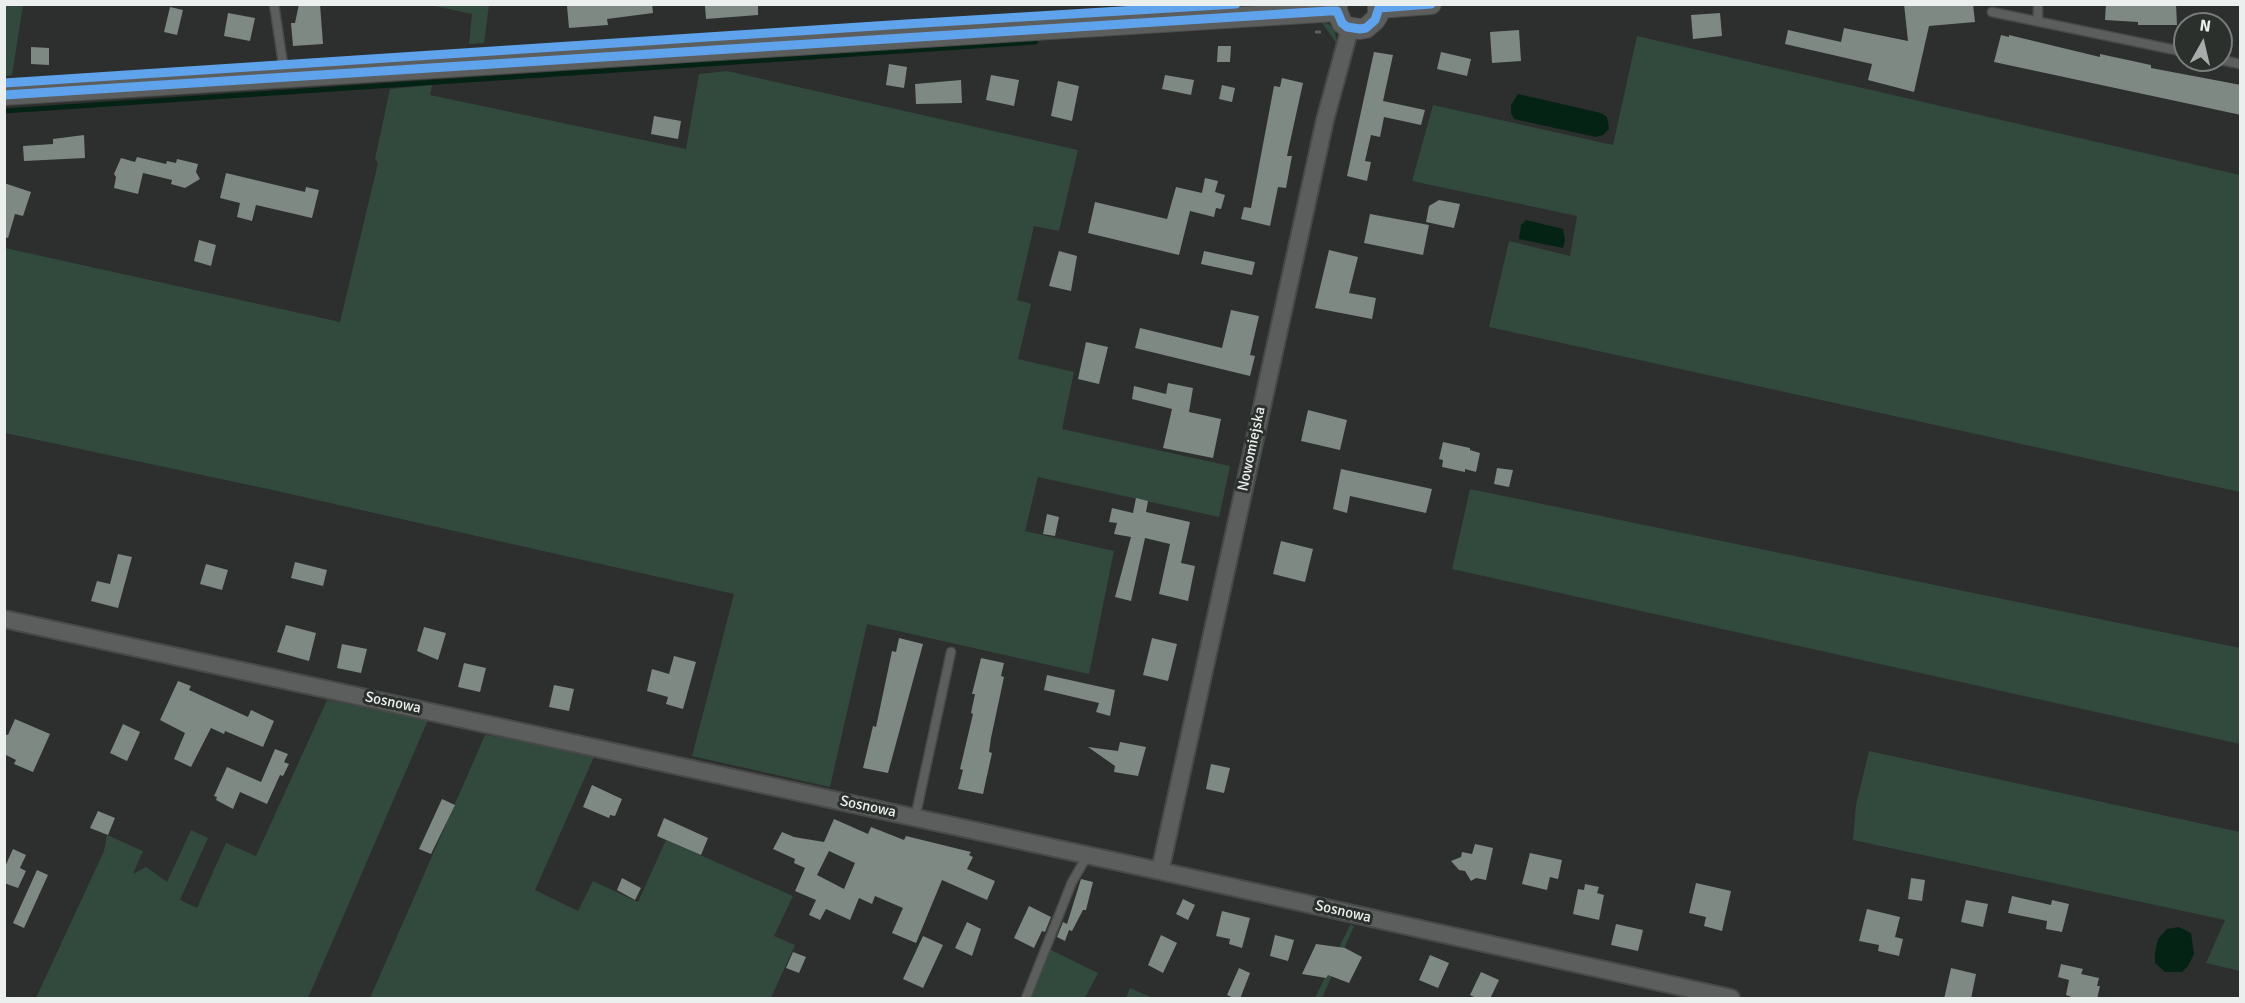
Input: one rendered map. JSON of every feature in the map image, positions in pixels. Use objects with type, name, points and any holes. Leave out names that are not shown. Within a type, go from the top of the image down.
[{"type":"street","points":[[4,95],[1337,8],[1342,23],[1350,28],[1360,29],[1371,25],[1375,20],[1378,6],[1431,4]]},
{"type":"street","name":"Nowomiejska","points":[[1160,871],[1305,204],[1335,77],[1350,28]]},
{"type":"street","name":"Sosnowa","points":[[4,619],[1160,871],[1731,999]]},
{"type":"lane","points":[[274,4],[285,77]]},
{"type":"lane","points":[[2038,4],[2038,21]]},
{"type":"lane","points":[[1992,12],[2173,49]]},
{"type":"lane","points":[[915,818],[951,652]]},
{"type":"lane","points":[[1026,999],[1072,882],[1087,856]]},
{"type":"path","points":[[1313,32],[1323,32]]},
{"type":"shaded area","points":[[5,4],[23,5],[12,75],[5,76]]},
{"type":"shaded area","points":[[430,5],[489,5],[484,43],[469,44],[472,14]]},
{"type":"shaded area","points":[[1320,20],[1330,25],[1335,31],[1337,44]]},
{"type":"shaded area","points":[[1637,36],[2240,175],[2240,492],[1489,327],[1509,241],[1570,256],[1577,216],[1412,181],[1433,105],[1613,145]]},
{"type":"shaded area","points":[[727,71],[1078,150],[1059,231],[1034,226],[1017,300],[1031,304],[1018,359],[1074,372],[1062,429],[1230,466],[1219,517],[1038,477],[1025,531],[1114,551],[1089,674],[867,624],[830,787],[692,756],[734,594],[268,489],[5,433],[5,248],[340,322],[378,163],[375,159],[390,89],[432,85],[430,95],[686,149],[699,74]]},
{"type":"shaded area","points":[[1518,94],[1601,113],[1607,117],[1609,129],[1603,135],[1596,137],[1514,119],[1511,105]]},
{"type":"shaded area","points":[[1526,220],[1563,229],[1565,240],[1563,248],[1519,239],[1521,225]]},
{"type":"shaded area","points":[[1470,489],[2240,648],[2240,744],[1452,569]]},
{"type":"shaded area","points":[[327,700],[428,720],[308,998],[36,998],[104,851],[107,835],[143,851],[133,874],[146,867],[167,882],[191,830],[208,838],[180,900],[197,908],[226,843],[256,856]]},
{"type":"shaded area","points":[[485,735],[540,743],[594,757],[535,890],[578,911],[593,881],[638,902],[666,840],[793,896],[774,936],[795,945],[771,998],[370,998]]},
{"type":"shaded area","points":[[1869,751],[2240,832],[2240,971],[2206,963],[2225,920],[1853,840],[1856,805]]},
{"type":"shaded area","points":[[1350,925],[1354,926],[1322,998],[1315,998]]},
{"type":"shaded area","points":[[2179,927],[2191,933],[2194,954],[2182,972],[2165,972],[2155,963],[2158,939],[2167,929]]},
{"type":"shaded area","points":[[1049,949],[1098,973],[1085,998],[1030,998]]},
{"type":"shaded area","points":[[1130,988],[1153,998],[1126,998]]},
{"type":"building","points":[[299,4],[320,4],[323,44],[293,46],[291,23],[295,23]]},
{"type":"building","points":[[652,4],[653,13],[607,19],[608,25],[569,28],[567,6]]},
{"type":"building","points":[[758,4],[758,15],[706,19],[705,6]]},
{"type":"building","points":[[1904,4],[1973,4],[1975,22],[1929,26],[1914,92],[1868,80],[1872,64],[1785,44],[1788,30],[1841,42],[1844,28],[1908,41]]},
{"type":"building","points":[[2106,4],[2176,4],[2176,12],[2173,12],[2173,25],[2138,25],[2138,22],[2105,20]]},
{"type":"building","points":[[170,7],[183,10],[177,35],[164,32]]},
{"type":"building","points":[[228,13],[255,18],[250,41],[224,36]]},
{"type":"building","points":[[1720,13],[1722,36],[1693,39],[1691,15]]},
{"type":"building","points":[[1519,30],[1521,61],[1492,63],[1490,32]]},
{"type":"building","points":[[2001,35],[2241,85],[2241,115],[1994,62]]},
{"type":"building","points":[[1218,46],[1231,46],[1230,62],[1217,62]]},
{"type":"building","points":[[31,47],[49,48],[49,65],[31,64]]},
{"type":"building","points":[[1374,52],[1393,55],[1383,101],[1425,110],[1421,125],[1384,117],[1380,137],[1371,135],[1365,161],[1371,162],[1367,181],[1347,176]]},
{"type":"building","points":[[1441,52],[1471,59],[1467,76],[1437,69]]},
{"type":"building","points":[[889,64],[907,67],[904,88],[886,85]]},
{"type":"building","points":[[991,75],[1019,80],[1014,106],[986,100]]},
{"type":"building","points":[[1165,75],[1194,80],[1191,95],[1162,89]]},
{"type":"building","points":[[1282,78],[1303,83],[1287,156],[1292,156],[1286,188],[1278,187],[1270,226],[1241,219],[1244,207],[1251,208],[1274,86],[1280,87]]},
{"type":"building","points":[[961,80],[962,103],[916,104],[915,84]]},
{"type":"building","points":[[1058,81],[1079,86],[1072,121],[1051,116]]},
{"type":"building","points":[[1222,85],[1235,88],[1232,102],[1219,99]]},
{"type":"building","points":[[654,116],[681,121],[678,139],[651,134]]},
{"type":"building","points":[[84,135],[85,158],[24,161],[23,146],[53,144],[53,139]]},
{"type":"building","points":[[137,157],[166,164],[167,161],[176,163],[177,159],[198,164],[196,172],[200,179],[185,188],[171,184],[172,180],[143,173],[138,194],[114,188],[116,177],[114,174],[121,158],[135,162]]},
{"type":"building","points":[[226,173],[305,192],[306,187],[319,190],[312,218],[256,205],[252,221],[237,217],[240,203],[220,198]]},
{"type":"building","points":[[1205,178],[1218,181],[1215,192],[1225,195],[1221,209],[1216,208],[1214,217],[1190,211],[1179,255],[1088,233],[1095,202],[1167,219],[1176,187],[1202,193]]},
{"type":"building","points":[[4,183],[31,192],[23,216],[15,214],[8,238],[4,237]]},
{"type":"building","points":[[1439,200],[1460,204],[1454,228],[1426,222],[1429,206]]},
{"type":"building","points":[[1370,214],[1429,225],[1423,255],[1364,243]]},
{"type":"building","points":[[199,240],[216,245],[211,266],[194,261]]},
{"type":"building","points":[[1329,250],[1358,257],[1349,293],[1376,298],[1372,319],[1315,308]]},
{"type":"building","points":[[1059,251],[1077,256],[1071,291],[1049,286]]},
{"type":"building","points":[[1204,251],[1255,262],[1252,275],[1201,264]]},
{"type":"building","points":[[1231,310],[1259,316],[1250,355],[1255,356],[1250,376],[1135,348],[1140,328],[1222,348]]},
{"type":"building","points":[[1086,342],[1108,347],[1099,384],[1078,379]]},
{"type":"building","points":[[1168,383],[1193,388],[1189,412],[1221,419],[1213,458],[1163,448],[1172,409],[1132,399],[1134,386],[1166,394]]},
{"type":"building","points":[[1308,410],[1347,420],[1340,450],[1301,441]]},
{"type":"building","points":[[1443,442],[1470,448],[1480,453],[1476,472],[1442,467],[1443,460],[1439,459]]},
{"type":"building","points":[[1497,468],[1513,470],[1509,487],[1494,484]]},
{"type":"building","points":[[1341,469],[1432,489],[1426,513],[1350,496],[1347,513],[1333,509]]},
{"type":"building","points":[[1136,498],[1148,501],[1146,512],[1190,522],[1181,563],[1195,566],[1188,601],[1159,594],[1170,544],[1145,538],[1131,601],[1115,597],[1131,537],[1114,534],[1117,523],[1109,522],[1112,508],[1133,513]]},
{"type":"building","points":[[1047,514],[1059,517],[1055,536],[1043,534]]},
{"type":"building","points":[[1281,541],[1313,549],[1305,582],[1273,574]]},
{"type":"building","points":[[118,554],[132,557],[118,608],[91,601],[97,581],[110,584]]},
{"type":"building","points":[[295,562],[327,570],[323,586],[291,578]]},
{"type":"building","points":[[206,564],[228,570],[222,590],[200,584]]},
{"type":"building","points":[[286,625],[316,633],[309,661],[277,652]]},
{"type":"building","points":[[424,627],[446,633],[438,660],[417,651]]},
{"type":"building","points":[[899,638],[923,644],[888,773],[863,768],[873,726],[876,727],[892,651],[896,652]]},
{"type":"building","points":[[1152,638],[1177,644],[1168,681],[1143,675]]},
{"type":"building","points":[[342,644],[367,649],[361,673],[337,668]]},
{"type":"building","points":[[674,656],[696,662],[683,709],[666,704],[668,697],[647,691],[652,669],[669,674]]},
{"type":"building","points":[[981,658],[1004,663],[1001,676],[1004,677],[989,752],[992,753],[983,794],[958,789],[963,770],[960,769],[973,714],[971,713],[975,694],[972,694]]},
{"type":"building","points":[[464,663],[486,668],[480,692],[458,687]]},
{"type":"building","points":[[1047,675],[1115,690],[1110,716],[1096,712],[1099,703],[1044,690]]},
{"type":"building","points":[[178,681],[191,686],[189,690],[248,717],[251,710],[274,721],[263,747],[225,731],[224,734],[211,728],[191,767],[174,759],[185,733],[160,720]]},
{"type":"building","points":[[554,685],[574,689],[569,711],[549,707]]},
{"type":"building","points":[[15,719],[50,734],[33,772],[14,764],[16,760],[4,754],[4,734],[8,735]]},
{"type":"building","points":[[123,724],[140,732],[127,761],[110,753]]},
{"type":"building","points":[[1120,742],[1146,747],[1138,776],[1114,772],[1115,766],[1088,747],[1118,751]]},
{"type":"building","points":[[275,749],[288,754],[284,762],[289,764],[283,776],[280,775],[267,804],[240,792],[233,809],[216,800],[217,797],[214,796],[227,767],[261,782]]},
{"type":"building","points":[[1211,764],[1230,768],[1224,793],[1206,789]]},
{"type":"building","points":[[592,785],[622,799],[615,816],[610,815],[609,818],[583,807]]},
{"type":"building","points":[[442,799],[455,805],[431,854],[419,849]]},
{"type":"building","points":[[98,811],[115,818],[108,835],[90,828]]},
{"type":"building","points":[[664,818],[708,838],[701,855],[657,836]]},
{"type":"building","points":[[834,819],[868,834],[871,827],[904,840],[906,836],[971,852],[969,855],[973,857],[967,869],[995,881],[987,900],[942,880],[916,943],[892,933],[903,908],[875,896],[872,904],[859,898],[850,920],[826,909],[820,920],[809,915],[816,900],[795,891],[805,868],[794,863],[795,859],[773,849],[782,832],[794,837],[824,842]],"holes":[[[829,851],[855,863],[844,889],[817,875]]]},
{"type":"building","points":[[1475,844],[1493,848],[1486,880],[1476,878],[1471,881],[1465,871],[1459,870],[1451,861],[1461,857],[1462,852],[1472,854]]},
{"type":"building","points":[[13,849],[26,855],[20,868],[26,871],[18,888],[4,883],[4,869]]},
{"type":"building","points":[[1530,853],[1562,860],[1558,879],[1550,877],[1547,890],[1522,884]]},
{"type":"building","points":[[37,870],[48,875],[24,928],[13,923]]},
{"type":"building","points":[[622,878],[641,888],[635,900],[617,890]]},
{"type":"building","points":[[1911,878],[1925,880],[1922,901],[1908,899]]},
{"type":"building","points":[[1081,879],[1093,882],[1086,910],[1083,910],[1072,931],[1069,930],[1065,941],[1057,937],[1063,922],[1067,924]]},
{"type":"building","points":[[1696,883],[1731,891],[1722,931],[1704,926],[1706,917],[1689,913]]},
{"type":"building","points":[[1585,884],[1599,887],[1597,893],[1604,895],[1599,920],[1573,914],[1578,889],[1584,890]]},
{"type":"building","points":[[2012,896],[2051,905],[2052,900],[2069,904],[2062,932],[2046,929],[2047,921],[2008,913]]},
{"type":"building","points":[[1183,899],[1195,905],[1188,920],[1176,914]]},
{"type":"building","points":[[1966,900],[1988,904],[1983,927],[1961,922]]},
{"type":"building","points":[[1029,906],[1051,917],[1045,932],[1042,931],[1034,948],[1014,938]]},
{"type":"building","points":[[1867,909],[1900,917],[1895,937],[1903,939],[1899,956],[1878,951],[1879,945],[1859,941]]},
{"type":"building","points":[[1222,911],[1250,918],[1242,948],[1229,944],[1230,939],[1216,936]]},
{"type":"building","points":[[967,922],[981,929],[972,956],[955,948]]},
{"type":"building","points":[[1616,924],[1643,930],[1638,951],[1611,945]]},
{"type":"building","points":[[1161,935],[1177,943],[1163,973],[1148,965]]},
{"type":"building","points":[[1275,935],[1294,940],[1288,961],[1270,956]]},
{"type":"building","points":[[923,936],[943,945],[923,988],[903,979]]},
{"type":"building","points":[[1316,944],[1345,948],[1362,957],[1349,983],[1328,975],[1326,978],[1302,974]]},
{"type":"building","points":[[793,952],[806,957],[799,973],[786,968]]},
{"type":"building","points":[[1430,955],[1449,963],[1438,988],[1419,980]]},
{"type":"building","points":[[2061,964],[2083,969],[2081,974],[2099,978],[2097,999],[2077,999],[2066,995],[2069,980],[2058,977]]},
{"type":"building","points":[[1239,968],[1250,973],[1240,999],[1236,999],[1227,995]]},
{"type":"building","points":[[1951,968],[1976,974],[1971,999],[1944,999]]},
{"type":"building","points":[[1481,972],[1499,980],[1490,999],[1478,999],[1470,995]]},
{"type":"waterway","points":[[4,111],[1035,42]]},
{"type":"cycle path","points":[[4,83],[1236,4]]},
{"type":"cycle path","points":[[4,95],[1329,11],[1337,11],[1342,23],[1347,27],[1360,29],[1366,28],[1375,20],[1379,8],[1431,4]]}]
